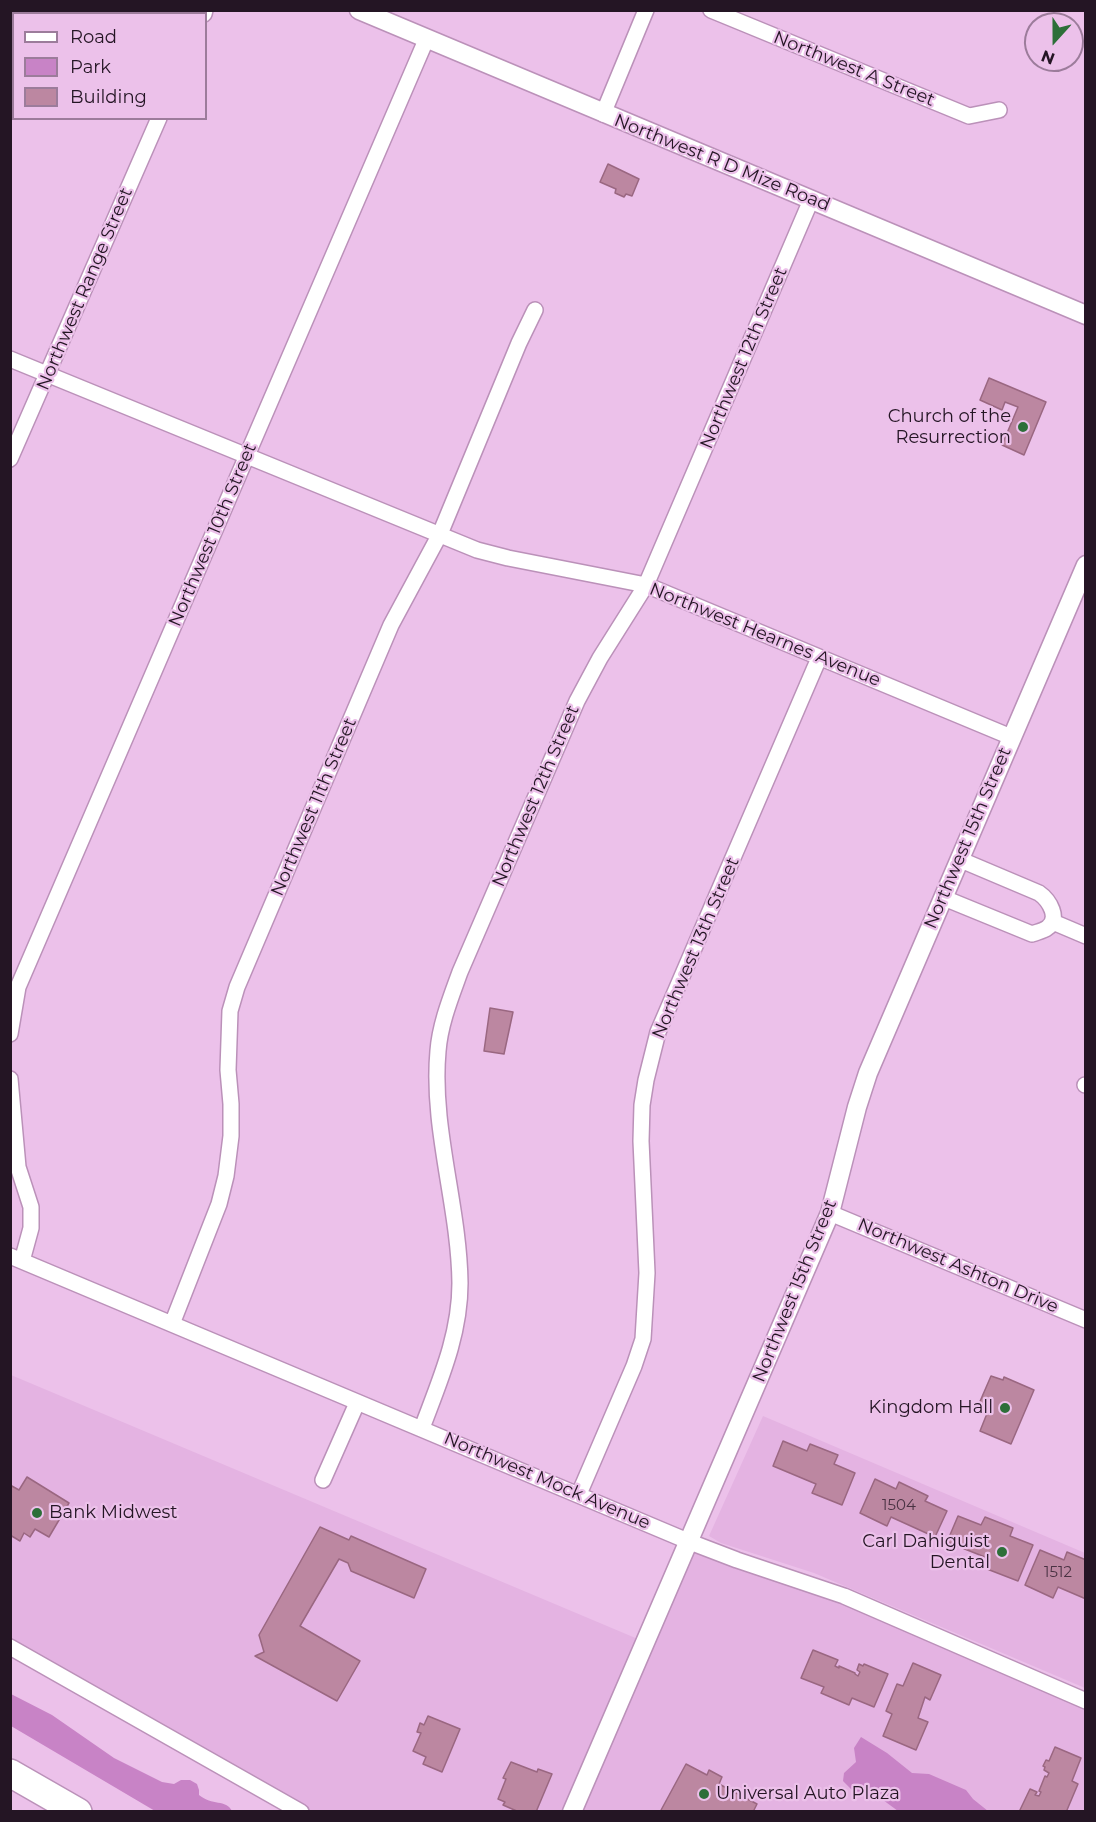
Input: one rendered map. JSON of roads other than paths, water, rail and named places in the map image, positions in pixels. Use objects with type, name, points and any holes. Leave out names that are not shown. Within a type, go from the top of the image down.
[{"type":"highway","points":[[10,1773],[78,1812]]},
{"type":"street","name":"Northwest R D Mize Road","points":[[359,10],[1086,315]]},
{"type":"street","points":[[603,114],[646,10]]},
{"type":"street","name":"Northwest A Street","points":[[711,10],[969,116],[999,110]]},
{"type":"street","name":"Northwest 10th Street","points":[[10,1034],[18,987],[426,40]]},
{"type":"street","name":"Northwest Range Street","points":[[10,459],[158,120]]},
{"type":"street","name":"Northwest 12th Street","points":[[422,1428],[448,1360],[456,1326],[460,1284],[458,1243],[439,1111],[437,1082],[439,1038],[460,972],[577,701],[600,658],[646,585],[811,200]]},
{"type":"street","name":"Northwest 11th Street","points":[[172,1324],[219,1204],[226,1176],[231,1136],[228,1070],[230,1011],[237,987],[391,625],[440,534],[519,343],[535,310]]},
{"type":"street","name":"Northwest Hearnes Avenue","points":[[10,359],[477,550],[646,585],[1011,737]]},
{"type":"street","name":"Northwest 15th Street","points":[[572,1812],[830,1213],[868,1073],[1086,565]]},
{"type":"street","name":"Northwest 13th Street","points":[[579,1494],[634,1366],[643,1339],[647,1273],[641,1141],[642,1105],[658,1032],[819,658]]},
{"type":"street","points":[[944,898],[1032,934],[1048,928],[1053,922],[1053,912],[1047,899],[1039,893],[961,860]]},
{"type":"street","points":[[1053,922],[1086,936]]},
{"type":"street","points":[[10,1079],[18,1167],[31,1207],[31,1228],[16,1258]]},
{"type":"street","name":"Northwest Ashton Drive","points":[[830,1213],[1086,1320]]},
{"type":"street","name":"Northwest Mock Avenue","points":[[16,1258],[690,1542],[844,1596],[1086,1701]]},
{"type":"street","points":[[323,1480],[357,1403]]},
{"type":"street","points":[[10,1647],[301,1812]]},
{"type":"place","name":"Church of the Resurrection","points":[[1023,427]]},
{"type":"place","name":"Kingdom Hall","points":[[1005,1408]]},
{"type":"place","name":"Bank Midwest","points":[[37,1513]]},
{"type":"place","name":"Carl Dahiguist Dental","points":[[1002,1552]]},
{"type":"place","name":"Universal Auto Plaza","points":[[704,1794]]}]
